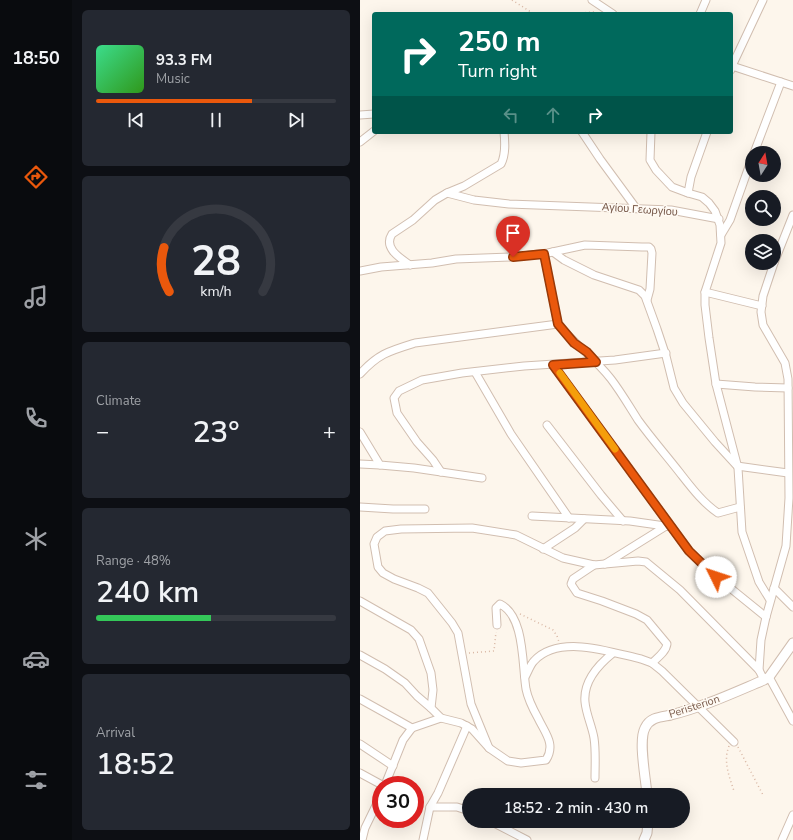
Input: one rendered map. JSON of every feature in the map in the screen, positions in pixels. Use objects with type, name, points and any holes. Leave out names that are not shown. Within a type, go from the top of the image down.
[{"type":"street","points":[[592,0],[610,12]]},
{"type":"street","points":[[701,12],[706,0]]},
{"type":"street","points":[[733,63],[763,0]]},
{"type":"street","points":[[733,68],[793,86]]},
{"type":"street","points":[[757,146],[780,82]]},
{"type":"street","points":[[360,115],[372,114]]},
{"type":"street","points":[[360,142],[372,133]]},
{"type":"street","points":[[410,264],[401,258],[390,246],[389,243],[392,234],[413,220],[435,200],[464,186],[502,164],[505,144],[504,134]]},
{"type":"street","points":[[583,134],[636,208]]},
{"type":"street","points":[[651,134],[650,160],[656,170],[672,188],[702,197],[709,203],[718,219],[721,243],[705,292],[706,312],[716,384],[737,466],[742,532],[759,582],[770,600]]},
{"type":"street","points":[[688,193],[690,177],[706,134]]},
{"type":"street","points":[[721,235],[730,220],[745,178]]},
{"type":"street","name":"Αγίου Γεωργίου","points":[[447,193],[474,200],[495,202],[671,210],[718,219]]},
{"type":"street","points":[[781,245],[793,215]]},
{"type":"street","points":[[360,271],[456,259],[513,257],[544,254],[585,245],[649,248],[651,249],[652,268],[650,289],[647,300]]},
{"type":"street","points":[[553,252],[564,260],[594,275],[640,290],[647,300],[666,353],[674,388],[683,403],[737,466],[788,473]]},
{"type":"street","points":[[544,254],[558,324],[574,343],[587,352],[596,362],[619,390],[639,421],[669,460],[713,509],[718,513],[740,506]]},
{"type":"street","points":[[759,670],[761,640],[766,617],[786,546],[789,498],[788,473],[790,464],[788,379],[785,363],[763,326],[761,312],[763,296],[772,270]]},
{"type":"street","points":[[705,292],[762,306]]},
{"type":"street","points":[[360,374],[377,357],[395,349],[415,343],[558,324]]},
{"type":"street","points":[[441,472],[433,460],[417,442],[397,413],[394,398],[399,391],[422,380],[475,372],[596,362],[666,353]]},
{"type":"street","points":[[553,365],[669,526],[689,551],[708,570],[766,617]]},
{"type":"street","points":[[475,372],[511,434],[569,518]]},
{"type":"street","points":[[716,384],[788,388]]},
{"type":"street","points":[[547,425],[600,495],[623,521]]},
{"type":"street","points":[[360,432],[380,465]]},
{"type":"street","points":[[360,464],[441,472],[482,478]]},
{"type":"street","points":[[360,507],[425,509]]},
{"type":"street","points":[[532,516],[623,521],[669,526]]},
{"type":"street","points":[[543,549],[575,528],[584,519]]},
{"type":"street","points":[[604,564],[669,526]]},
{"type":"street","points":[[489,748],[472,704],[463,653],[458,634],[452,623],[428,594],[418,588],[394,579],[383,573],[378,567],[374,544],[377,537],[385,531],[401,529],[472,528],[516,535],[563,558],[594,565],[638,561],[646,562],[680,590],[759,670],[793,721]]},
{"type":"street","points":[[594,565],[573,579],[571,584],[573,588],[577,593],[622,608],[647,620],[667,644],[667,648],[652,663]]},
{"type":"street","points":[[774,588],[793,607]]},
{"type":"street","points":[[360,601],[411,630],[419,639],[431,673],[433,684],[434,690],[431,708]]},
{"type":"street","points":[[360,655],[385,669],[405,683],[441,718],[472,729],[489,748],[508,761],[521,763],[546,760],[550,754],[551,746],[526,690],[519,633],[510,613],[505,606],[500,604],[498,604],[496,608],[497,625]]},
{"type":"street","points":[[766,679],[793,643]]},
{"type":"street","points":[[525,677],[533,662],[541,654],[561,647],[574,646],[641,659],[652,663],[734,742]]},
{"type":"street","points":[[595,778],[594,738],[585,701],[586,688],[590,678],[599,664],[613,653]]},
{"type":"street","name":"Peristerion","points":[[647,788],[642,742],[645,727],[655,717],[670,715],[698,707],[766,679]]},
{"type":"street","points":[[360,699],[412,728]]},
{"type":"street","points":[[389,776],[404,740],[412,728],[441,718]]},
{"type":"street","points":[[423,840],[430,807],[438,793],[467,726]]},
{"type":"street","points":[[360,744],[393,766]]},
{"type":"street","points":[[360,773],[372,780]]},
{"type":"street","points":[[430,807],[457,807],[462,809]]},
{"type":"street","points":[[362,840],[372,815]]},
{"type":"street","points":[[782,840],[793,815]]},
{"type":"street","points":[[504,828],[527,840]]},
{"type":"street","points":[[644,840],[647,828]]},
{"type":"path","points":[[512,0],[531,12]]},
{"type":"path","points":[[510,613],[520,614],[553,630],[561,647]]},
{"type":"path","points":[[463,653],[494,651],[497,625]]},
{"type":"path","points":[[734,791],[726,760],[726,753],[729,746],[734,742],[742,753],[763,795]]},
{"type":"slow traffic","points":[[560,373],[615,449]]},
{"type":"route","points":[[513,257],[544,254],[558,324],[574,343],[587,352],[596,362],[553,365],[689,551],[716,577]]}]
